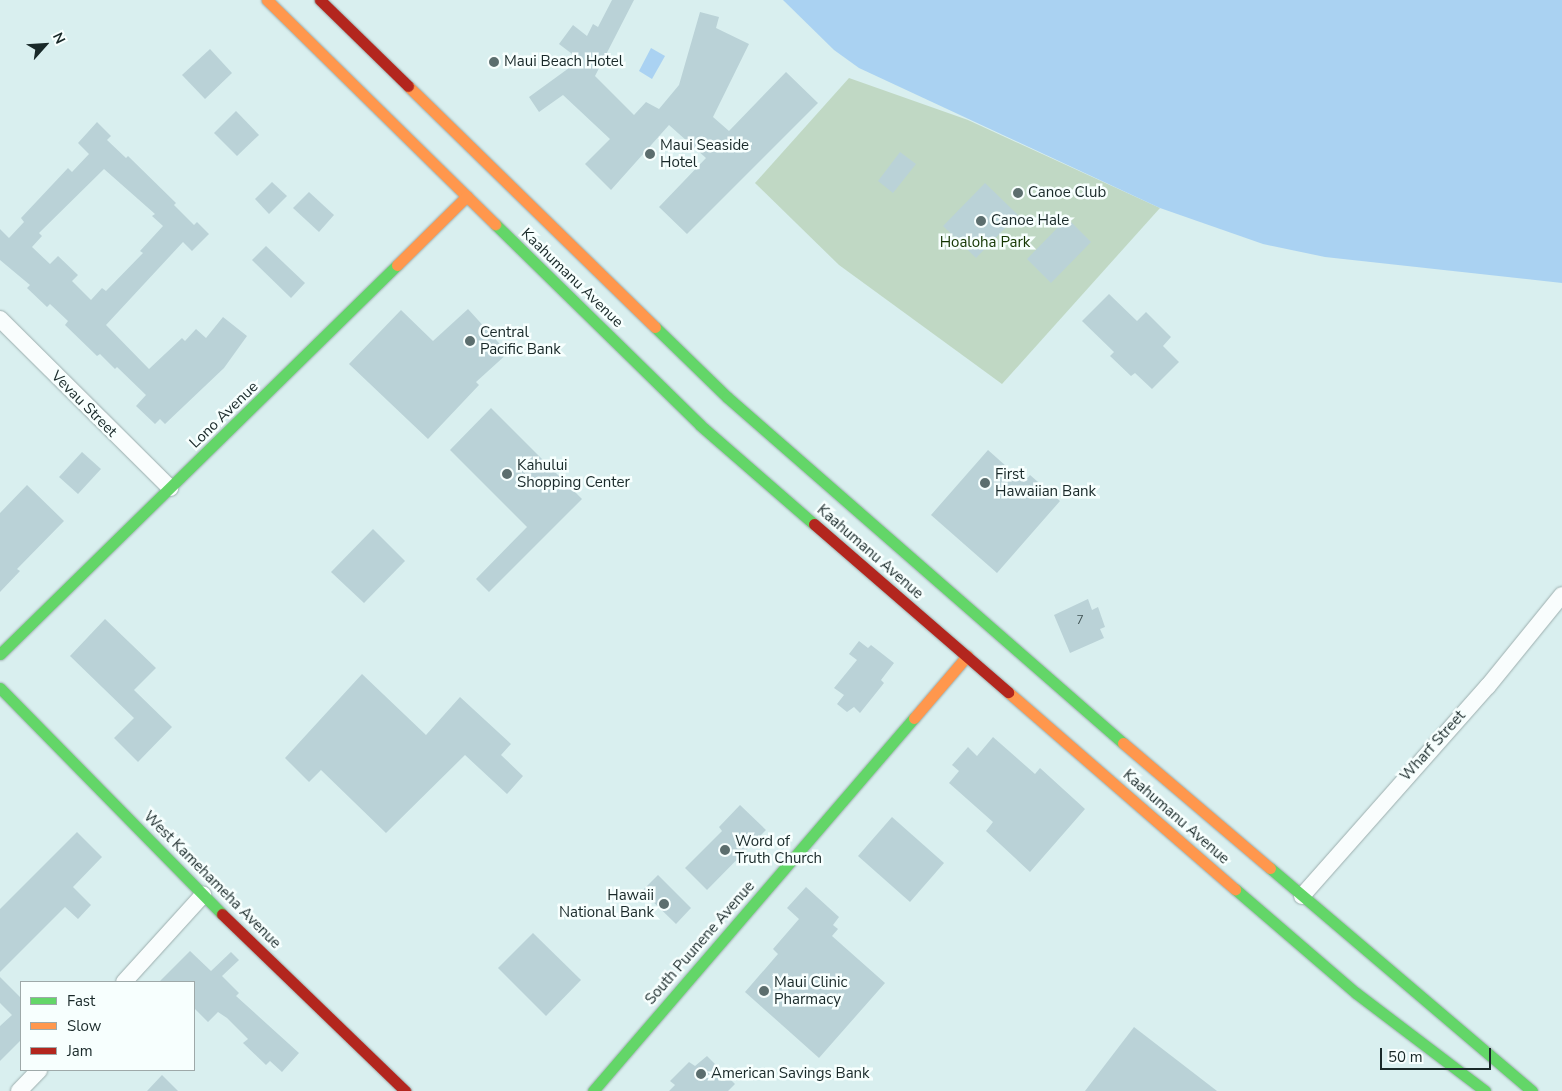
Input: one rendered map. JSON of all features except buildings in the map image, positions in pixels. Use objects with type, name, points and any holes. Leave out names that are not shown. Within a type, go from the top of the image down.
[{"type":"main road","name":"Kaahumanu Avenue","points":[[267,0],[470,193],[704,421],[1280,922],[1356,993],[1485,1091]]},
{"type":"main road","name":"Kaahumanu Avenue","points":[[320,0],[489,173],[724,400],[989,632],[1299,899],[1532,1091]]},
{"type":"main road","name":"Lono Avenue","points":[[0,654],[470,193]]},
{"type":"main road","name":"South Puunene Avenue","points":[[592,1091],[970,652]]},
{"type":"main road","name":"West Kamehameha Avenue","points":[[0,688],[203,894],[405,1091]]},
{"type":"street","name":"Vevau Street","points":[[0,319],[170,488]]},
{"type":"street","name":"Wharf Street","points":[[1299,899],[1488,686],[1562,595]]},
{"type":"street","points":[[125,981],[203,894]]},
{"type":"street","points":[[19,1091],[38,1071]]},
{"type":"green space","name":"Hoaloha Park","points":[[849,78],[968,120],[1160,208],[1002,384],[839,265],[755,183]]},
{"type":"water","points":[[783,0],[1562,0],[1562,283],[1325,257],[1263,244],[1160,208],[859,68],[834,50]]},
{"type":"water","points":[[651,48],[665,56],[652,79],[639,71]]},
{"type":"traffic: fast","points":[[495,224],[700,425],[814,524]]},
{"type":"traffic: fast","points":[[0,654],[397,265]]},
{"type":"traffic: fast","points":[[655,327],[727,397],[1123,743]]},
{"type":"traffic: fast","points":[[0,688],[222,914]]},
{"type":"traffic: fast","points":[[593,1091],[914,718]]},
{"type":"traffic: fast","points":[[1270,868],[1532,1091]]},
{"type":"traffic: fast","points":[[1235,889],[1356,993],[1485,1091]]},
{"type":"traffic: slow","points":[[267,0],[495,224]]},
{"type":"traffic: slow","points":[[408,86],[655,327]]},
{"type":"traffic: slow","points":[[397,265],[467,196]]},
{"type":"traffic: slow","points":[[914,718],[967,656]]},
{"type":"traffic: slow","points":[[1008,692],[1235,889]]},
{"type":"traffic: slow","points":[[1123,743],[1270,868]]},
{"type":"traffic: jam","points":[[320,0],[408,86]]},
{"type":"traffic: jam","points":[[814,524],[1008,692]]},
{"type":"traffic: jam","points":[[222,914],[405,1091]]},
{"type":"place","name":"Maui Beach Hotel","points":[[494,62]]},
{"type":"place","name":"Maui Seaside Hotel","points":[[650,154]]},
{"type":"place","name":"Canoe Club","points":[[1018,193]]},
{"type":"place","name":"Canoe Hale","points":[[981,221]]},
{"type":"place","name":"Central Pacific Bank","points":[[470,341]]},
{"type":"place","name":"Kahului Shopping Center","points":[[507,474]]},
{"type":"place","name":"First Hawaiian Bank","points":[[985,483]]},
{"type":"place","name":"Word of Truth Church","points":[[725,850]]},
{"type":"place","name":"Hawaii National Bank","points":[[664,904]]},
{"type":"place","name":"Maui Clinic Pharmacy","points":[[764,991]]},
{"type":"place","name":"American Savings Bank","points":[[701,1074]]}]
